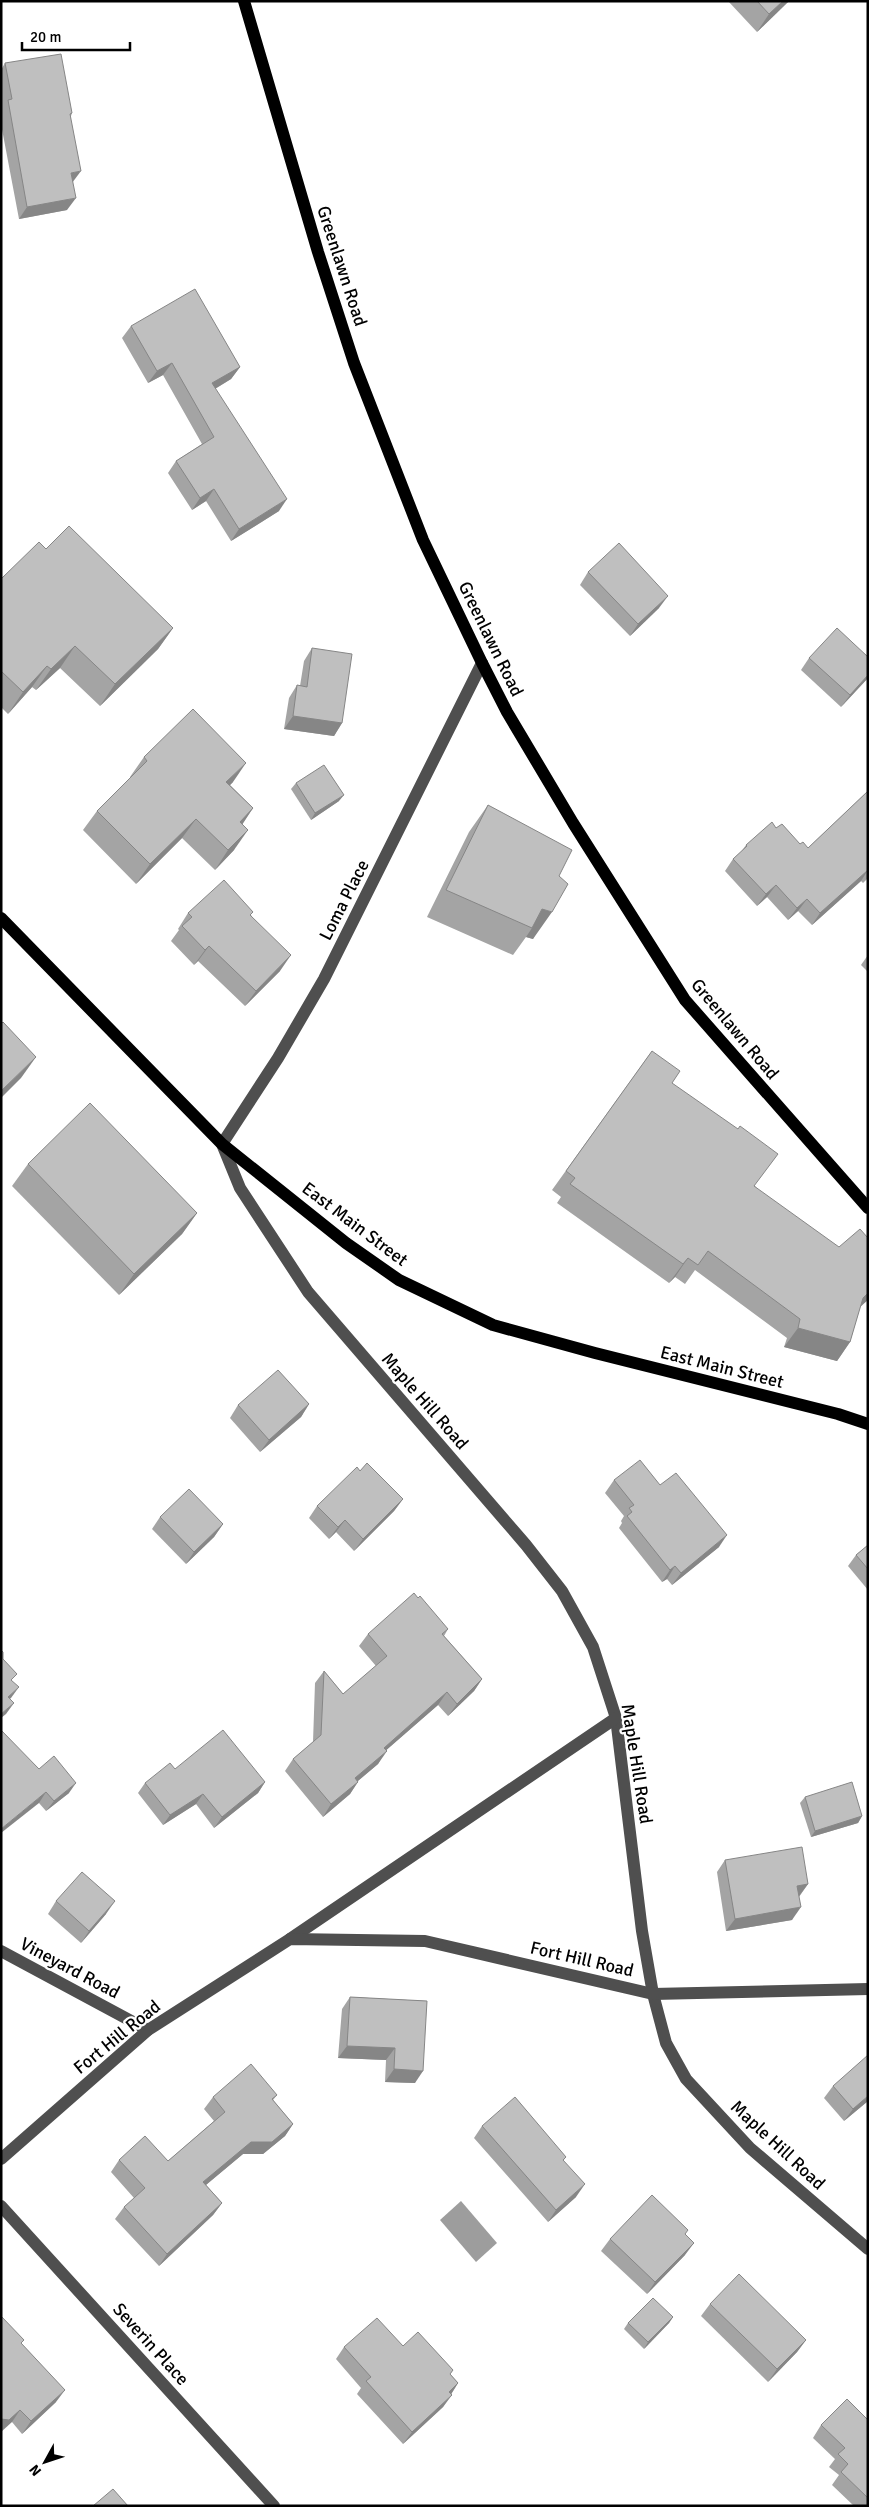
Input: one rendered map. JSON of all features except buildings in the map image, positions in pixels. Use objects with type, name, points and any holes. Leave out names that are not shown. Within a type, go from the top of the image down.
[{"type":"main road","name":"Greenlawn Road","points":[[244,1],[318,252],[354,363],[423,540],[507,712],[573,823],[685,1000],[868,1208]]},
{"type":"main road","name":"East Main Street","points":[[1,918],[222,1144],[346,1243],[399,1280],[493,1325],[594,1353],[838,1414],[868,1424]]},
{"type":"street","name":"Loma Place","points":[[222,1144],[278,1058],[324,979],[482,663]]},
{"type":"street","name":"Maple Hill Road","points":[[222,1144],[240,1188],[308,1292],[526,1545],[562,1591],[593,1646],[616,1718],[642,1931],[653,1994],[666,2043],[686,2079],[750,2148],[868,2249]]},
{"type":"street","name":"Fort Hill Road","points":[[1,2159],[148,2030],[290,1939],[616,1718]]},
{"type":"street","name":"Fort Hill Road","points":[[290,1939],[425,1941],[653,1994],[868,1989]]},
{"type":"street","name":"Vineyard Road","points":[[1,1951],[148,2030]]},
{"type":"street","name":"Severin Place","points":[[1,2206],[274,2506]]},
{"type":"shaded area","points":[[461,2201],[497,2243],[476,2262],[440,2220]]}]
